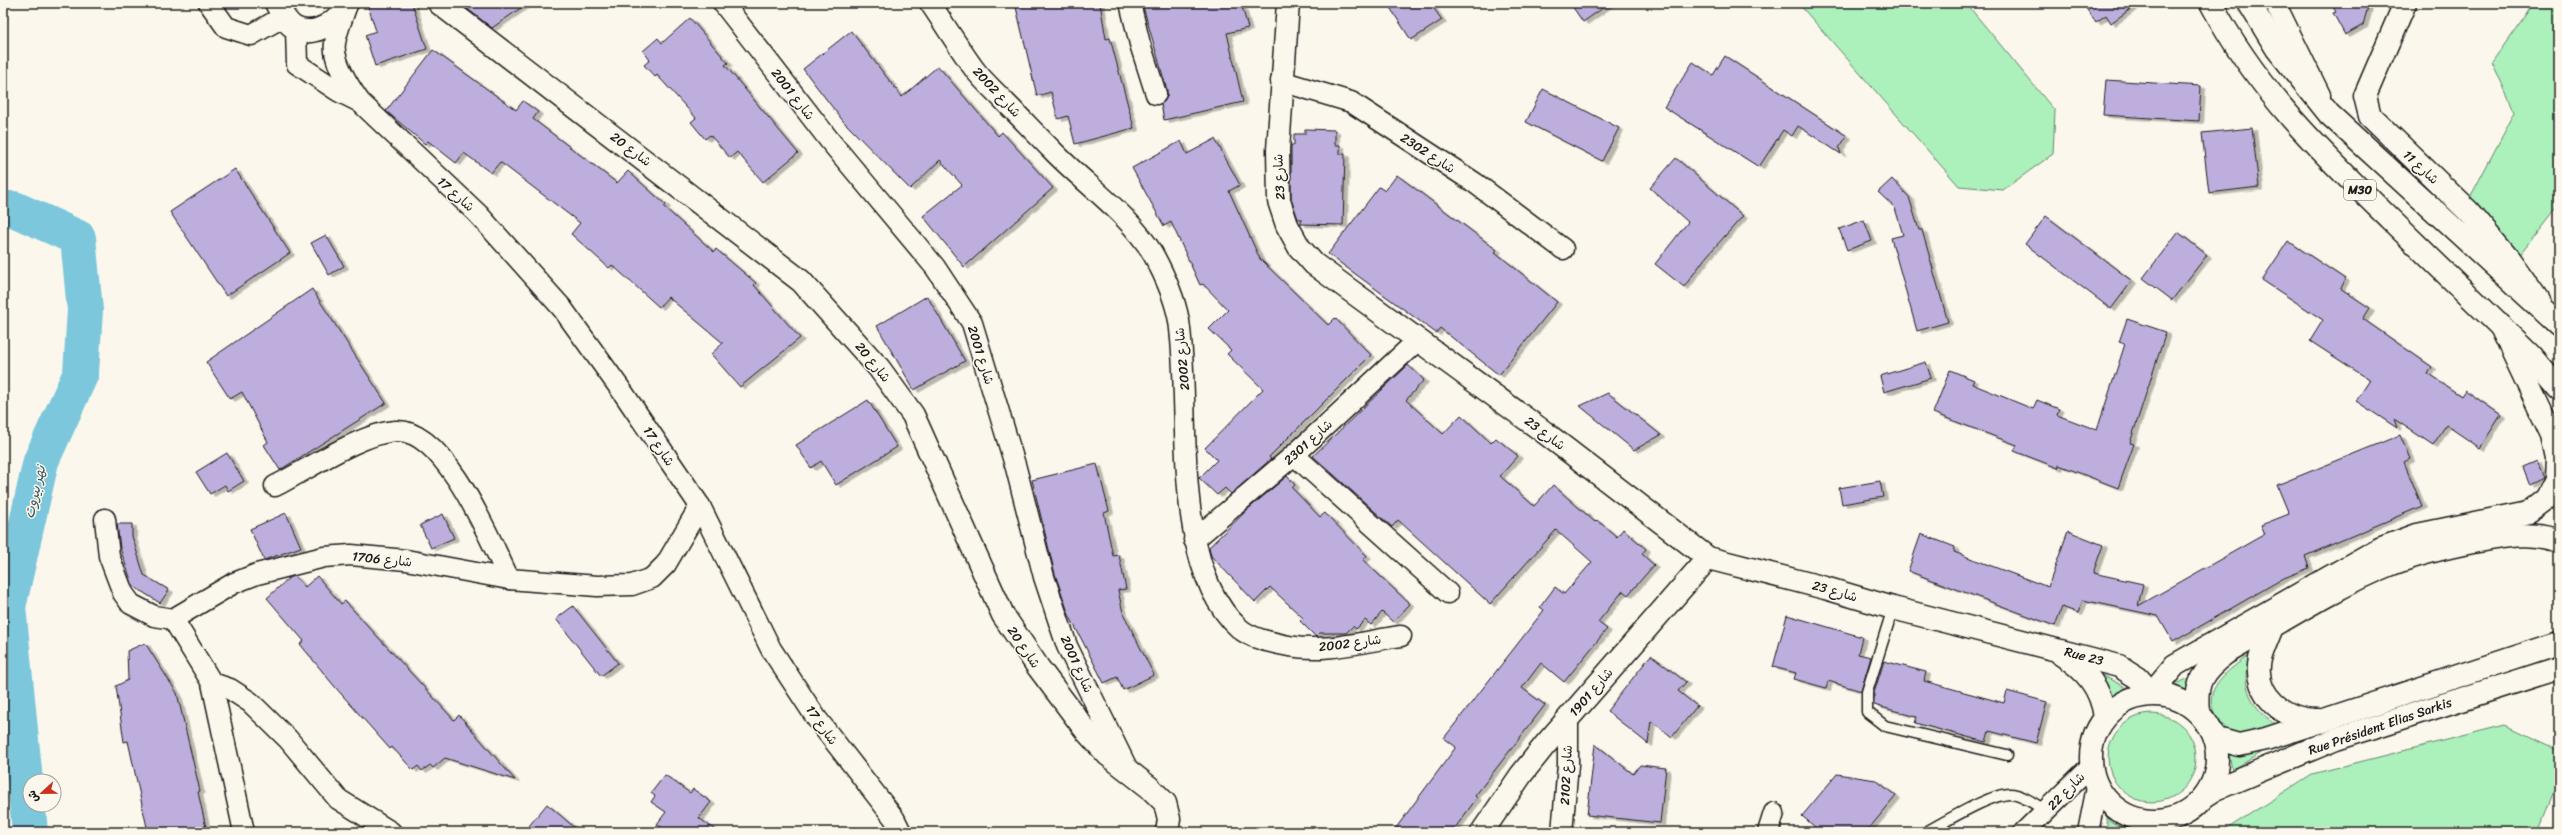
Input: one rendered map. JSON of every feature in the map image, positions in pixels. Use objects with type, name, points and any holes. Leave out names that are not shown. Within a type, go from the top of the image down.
[{"type":"main road","points":[[285,16],[312,31],[326,26],[343,12],[347,3]]},
{"type":"main road","name":"شارع 20","points":[[439,3],[801,281],[841,324],[879,368],[913,415],[1003,615],[1038,667],[1087,732],[1108,755],[1150,786],[1165,804],[1169,819],[1166,832]]},
{"type":"main road","name":"شارع 23","points":[[1288,3],[1281,81],[1277,173],[1279,201],[1287,225],[1299,246],[1314,264],[1544,432],[1708,558],[1825,588],[1894,608],[2050,647]]},
{"type":"main road","name":"M30","points":[[2211,3],[2229,39],[2250,69],[2289,117],[2336,167],[2532,357],[2559,389]]},
{"type":"main road","name":"M30","points":[[2249,3],[2277,49],[2329,114],[2553,320]]},
{"type":"main road","name":"شارع 11","points":[[2405,3],[2365,96],[2366,109],[2384,132],[2468,212],[2508,258],[2553,320]]},
{"type":"main road","points":[[2198,712],[2196,695],[2201,678],[2211,665],[2272,627],[2379,549],[2404,540],[2455,526],[2529,512],[2546,499],[2556,480],[2558,458],[2552,435],[2500,326]]},
{"type":"main road","points":[[2153,694],[2175,665],[2313,596],[2386,566],[2424,552],[2507,535],[2528,534],[2559,541]]},
{"type":"main road","name":"شارع 1901","points":[[1482,832],[1521,775],[1568,718],[1708,558]]},
{"type":"main road","points":[[2272,627],[2260,660],[2260,677],[2266,693],[2276,707],[2291,717],[2307,721],[2324,720]]},
{"type":"main road","name":"Rue Président Elias Sarkis","points":[[2214,738],[2240,745],[2266,739],[2559,643]]},
{"type":"main road","name":"Rue 23","points":[[2050,647],[2119,666],[2138,678],[2153,694]]},
{"type":"main road","name":"Rue 23","points":[[2050,647],[2074,663],[2091,679],[2104,706],[2105,717]]},
{"type":"main road","name":"Rue Président Elias Sarkis","points":[[2205,796],[2216,789],[2336,739],[2559,668]]},
{"type":"main road","points":[[2151,832],[2178,817],[2193,808],[2205,796],[2216,768],[2217,753],[2214,738],[2208,724],[2198,712],[2178,699],[2153,694],[2134,697],[2118,705],[2105,717],[2096,732],[2091,748],[2091,766],[2097,787],[2108,802],[2123,814],[2141,820],[2160,821],[2178,817]]},
{"type":"street","points":[[209,3],[226,27],[251,36],[285,16]]},
{"type":"street","name":"شارع 17","points":[[347,3],[335,44],[342,73],[360,102],[478,214],[562,308],[624,394],[700,506],[771,649],[817,718],[894,818],[901,832]]},
{"type":"street","name":"شارع 2001","points":[[723,3],[830,141],[935,268],[972,323],[1016,468],[1044,577],[1067,646],[1127,768]]},
{"type":"street","name":"شارع 2002","points":[[930,3],[977,72],[1054,152],[1116,211],[1152,252],[1164,277],[1179,320],[1185,398],[1186,463],[1194,540],[1213,593],[1240,630],[1291,646],[1326,648],[1401,636]]},
{"type":"street","points":[[1130,3],[1140,44],[1156,94]]},
{"type":"street","points":[[2276,3],[2329,114]]},
{"type":"street","name":"شارع 17","points":[[285,16],[297,64],[333,88],[360,102]]},
{"type":"street","name":"شارع 2302","points":[[1281,81],[1350,102],[1474,184],[1563,249]]},
{"type":"street","name":"شارع 2301","points":[[1194,540],[1294,455],[1418,340]]},
{"type":"street","points":[[275,486],[370,436],[397,431],[409,432],[426,444],[450,469],[472,502],[509,579]]},
{"type":"street","points":[[1294,455],[1448,593]]},
{"type":"street","name":"شارع 1706","points":[[173,619],[234,584],[257,574],[324,557],[351,555],[406,560],[509,579],[597,586],[632,585],[652,578],[666,564],[700,506]]},
{"type":"street","points":[[105,519],[109,556],[123,593],[131,604],[154,616],[173,619],[212,683],[244,832]]},
{"type":"street","points":[[212,683],[230,689],[250,702],[288,739],[338,799],[390,832]]},
{"type":"street","name":"شارع 2102","points":[[1562,832],[1568,765],[1568,718]]},
{"type":"street","name":"شارع 22","points":[[2024,832],[2091,766]]},
{"type":"street","points":[[2088,832],[2097,787]]},
{"type":"street","points":[[1768,832],[1774,813]]},
{"type":"lane","points":[[1894,608],[1867,692],[1867,712],[1885,726],[2008,755]]},
{"type":"lane","points":[[1926,832],[1984,802],[2010,794],[2024,798],[2046,810]]},
{"type":"green space","points":[[1798,3],[1966,3],[2055,111],[2053,154],[2003,190],[1959,186]]},
{"type":"green space","points":[[2534,3],[2559,3],[2559,204],[2512,264],[2456,224],[2515,112],[2492,62]]},
{"type":"green space","points":[[2251,654],[2247,665],[2246,676],[2250,695],[2261,712],[2279,726],[2251,733],[2237,734],[2231,732],[2218,719],[2211,699],[2219,681],[2234,666]]},
{"type":"green space","points":[[2094,671],[2131,690],[2110,703]]},
{"type":"green space","points":[[2200,674],[2191,697],[2175,684]]},
{"type":"green space","points":[[2152,714],[2169,718],[2183,727],[2192,741],[2196,758],[2192,775],[2183,789],[2169,798],[2152,802],[2135,798],[2121,789],[2112,775],[2108,758],[2112,741],[2121,727],[2135,718]]},
{"type":"green space","points":[[2505,725],[2559,751],[2559,778],[2538,832],[2222,832],[2312,774]]},
{"type":"green space","points":[[2261,753],[2232,770],[2229,754]]},
{"type":"green space","points":[[2107,816],[2110,821],[2129,832],[2107,832]]},
{"type":"building","points":[[367,3],[412,3],[427,49],[375,66],[365,35],[376,31]]},
{"type":"building","points":[[460,3],[528,3],[492,28]]},
{"type":"building","points":[[1015,3],[1100,3],[1106,39],[1110,38],[1134,128],[1075,144],[1068,116],[1058,119],[1051,92],[1037,96]]},
{"type":"building","points":[[1142,3],[1241,3],[1248,28],[1227,33],[1243,102],[1164,120],[1161,104],[1167,97],[1167,90]]},
{"type":"building","points":[[1387,3],[1430,3],[1442,20],[1411,40]]},
{"type":"building","points":[[1570,3],[1610,3],[1583,22]]},
{"type":"building","points":[[2082,3],[2139,3],[2111,23],[2106,15],[2096,22]]},
{"type":"building","points":[[2331,3],[2369,3],[2363,25],[2345,35],[2333,13],[2336,12]]},
{"type":"building","points":[[690,18],[728,63],[725,65],[798,153],[763,182],[737,152],[730,158],[710,135],[705,139],[691,122],[696,118],[657,75],[655,77],[644,65],[650,60],[643,51],[658,38],[662,43]]},
{"type":"building","points":[[851,31],[902,97],[938,66],[998,136],[1002,132],[1053,188],[964,267],[923,216],[962,185],[940,160],[910,189],[843,121],[803,69]]},
{"type":"building","points":[[433,50],[516,110],[523,101],[538,112],[533,119],[617,183],[628,171],[666,205],[664,207],[714,252],[716,249],[756,283],[754,285],[800,338],[740,387],[711,354],[723,343],[668,297],[659,307],[612,265],[609,268],[571,234],[580,223],[500,162],[491,173],[464,153],[456,163],[428,141],[425,144],[386,111]]},
{"type":"building","points":[[1725,56],[1847,136],[1839,148],[1841,154],[1798,126],[1792,136],[1783,130],[1759,167],[1664,107],[1693,62],[1713,75]]},
{"type":"building","points":[[2106,80],[2201,86],[2199,121],[2103,115]]},
{"type":"building","points":[[1543,89],[1619,128],[1602,161],[1526,122]]},
{"type":"building","points":[[2252,128],[2259,187],[2209,193],[2202,133]]},
{"type":"building","points":[[1305,129],[1335,130],[1335,145],[1340,145],[1340,154],[1345,154],[1343,225],[1301,224],[1301,219],[1298,219],[1291,199],[1291,145],[1294,145],[1294,134],[1305,134]]},
{"type":"building","points":[[1215,139],[1240,185],[1229,191],[1260,259],[1328,325],[1335,318],[1371,355],[1269,457],[1271,459],[1231,494],[1225,488],[1217,495],[1199,478],[1217,460],[1205,448],[1263,389],[1227,354],[1231,350],[1209,329],[1228,310],[1203,284],[1200,285],[1171,222],[1164,226],[1132,168],[1181,141],[1187,154]]},
{"type":"building","points":[[1676,158],[1743,216],[1706,257],[1684,287],[1655,264],[1688,222],[1650,188]]},
{"type":"building","points":[[235,169],[290,253],[226,296],[170,212]]},
{"type":"building","points":[[1397,175],[1497,250],[1495,252],[1557,302],[1499,375],[1440,328],[1436,333],[1328,254],[1379,187],[1385,191]]},
{"type":"building","points":[[1892,179],[1909,197],[1919,230],[1922,230],[1948,322],[1917,331],[1891,238],[1903,235],[1895,208],[1878,192]]},
{"type":"building","points":[[2046,216],[2132,281],[2111,309],[2025,244]]},
{"type":"building","points":[[1864,220],[1872,241],[1847,250],[1839,229]]},
{"type":"building","points":[[2178,232],[2207,255],[2172,300],[2143,278]]},
{"type":"building","points":[[326,235],[344,266],[329,275],[311,243]]},
{"type":"building","points":[[2288,241],[2345,279],[2340,288],[2370,308],[2363,319],[2432,367],[2428,374],[2461,396],[2465,390],[2501,415],[2480,448],[2446,425],[2433,445],[2394,419],[2397,428],[2356,401],[2370,380],[2310,341],[2323,320],[2262,280]]},
{"type":"building","points":[[312,289],[386,403],[280,470],[264,445],[268,442],[242,392],[230,399],[206,362]]},
{"type":"building","points":[[927,296],[965,361],[914,390],[877,326]]},
{"type":"building","points":[[2127,319],[2166,332],[2130,443],[2134,444],[2118,488],[2059,465],[2058,468],[2014,451],[2017,445],[1933,413],[1950,370],[1974,380],[1972,384],[2033,409],[2037,400],[2059,409],[2057,415],[2097,430],[2125,344],[2119,342]]},
{"type":"building","points":[[1926,362],[1931,378],[1884,392],[1880,376]]},
{"type":"building","points":[[1408,365],[1424,380],[1406,400],[1443,434],[1461,415],[1491,443],[1496,438],[1518,456],[1500,476],[1534,506],[1553,485],[1595,522],[1597,520],[1617,537],[1623,529],[1646,549],[1642,554],[1654,565],[1628,595],[1623,591],[1598,622],[1607,629],[1564,682],[1541,663],[1522,688],[1545,705],[1475,796],[1477,798],[1452,832],[1393,832],[1456,747],[1444,738],[1544,610],[1540,607],[1555,587],[1564,594],[1592,562],[1556,530],[1490,604],[1398,520],[1392,527],[1313,456]]},
{"type":"building","points":[[1608,393],[1661,435],[1634,450],[1580,406]]},
{"type":"building","points":[[868,400],[897,447],[836,485],[821,461],[811,468],[796,445]]},
{"type":"building","points":[[2400,435],[2410,459],[2404,462],[2422,506],[2305,556],[2309,568],[2284,578],[2173,642],[2158,616],[2083,600],[2078,613],[2062,607],[2055,626],[1908,571],[1921,534],[1955,547],[1954,552],[2048,587],[2068,531],[2103,545],[2093,573],[2143,584],[2138,606],[2265,534],[2261,525],[2289,514],[2277,485]]},
{"type":"building","points":[[227,453],[244,481],[228,491],[225,485],[210,494],[196,472]]},
{"type":"building","points":[[2536,461],[2543,478],[2529,485],[2522,467]]},
{"type":"building","points":[[1097,464],[1109,511],[1104,513],[1113,556],[1119,555],[1126,589],[1118,590],[1123,613],[1154,675],[1123,690],[1117,677],[1104,683],[1069,615],[1055,574],[1032,480]]},
{"type":"building","points":[[1287,476],[1295,485],[1292,488],[1320,517],[1325,513],[1367,556],[1363,560],[1410,604],[1393,622],[1382,612],[1371,625],[1365,620],[1356,629],[1353,626],[1346,633],[1320,633],[1316,637],[1300,621],[1303,618],[1270,587],[1255,602],[1211,556],[1209,547],[1247,510]]},
{"type":"building","points":[[1880,481],[1883,497],[1842,504],[1839,488]]},
{"type":"building","points":[[286,513],[301,547],[264,560],[250,529]]},
{"type":"building","points":[[443,514],[454,538],[431,548],[420,525]]},
{"type":"building","points":[[117,524],[132,524],[132,536],[144,575],[169,590],[160,603],[133,586],[120,548]]},
{"type":"building","points":[[295,576],[305,587],[317,576],[341,604],[345,601],[454,720],[459,715],[515,780],[445,758],[433,768],[430,765],[422,771],[418,766],[413,770],[392,747],[390,749],[335,687],[300,644],[304,641],[267,598],[290,577]]},
{"type":"building","points":[[573,606],[618,663],[601,676],[556,619]]},
{"type":"building","points":[[1787,615],[1862,637],[1858,654],[1871,657],[1861,691],[1828,681],[1826,688],[1794,679],[1796,673],[1773,667]]},
{"type":"building","points":[[145,643],[177,693],[200,791],[198,792],[207,832],[148,832],[128,741],[124,742],[116,686],[128,680],[127,651]]},
{"type":"building","points":[[1651,655],[1686,682],[1678,691],[1697,706],[1672,737],[1651,721],[1648,744],[1607,711]]},
{"type":"building","points":[[1884,661],[1926,672],[1924,681],[2004,703],[2007,691],[2047,702],[2036,743],[1989,731],[1986,742],[1915,723],[1917,717],[1874,705],[1874,693]]},
{"type":"building","points":[[1595,744],[1633,774],[1640,765],[1666,768],[1660,823],[1587,815]]},
{"type":"building","points":[[1837,774],[1876,780],[1896,796],[1866,832],[1821,832],[1802,816]]},
{"type":"building","points":[[665,775],[690,793],[693,789],[711,802],[699,818],[718,832],[668,832],[657,824],[666,812],[651,802],[655,796],[651,793]]},
{"type":"building","points":[[547,804],[567,821],[579,832],[524,832]]},
{"type":"waterway","name":"نهر بيروت","points":[[3,209],[14,209],[78,238],[85,310],[81,373],[41,461],[8,607],[30,832]]}]
